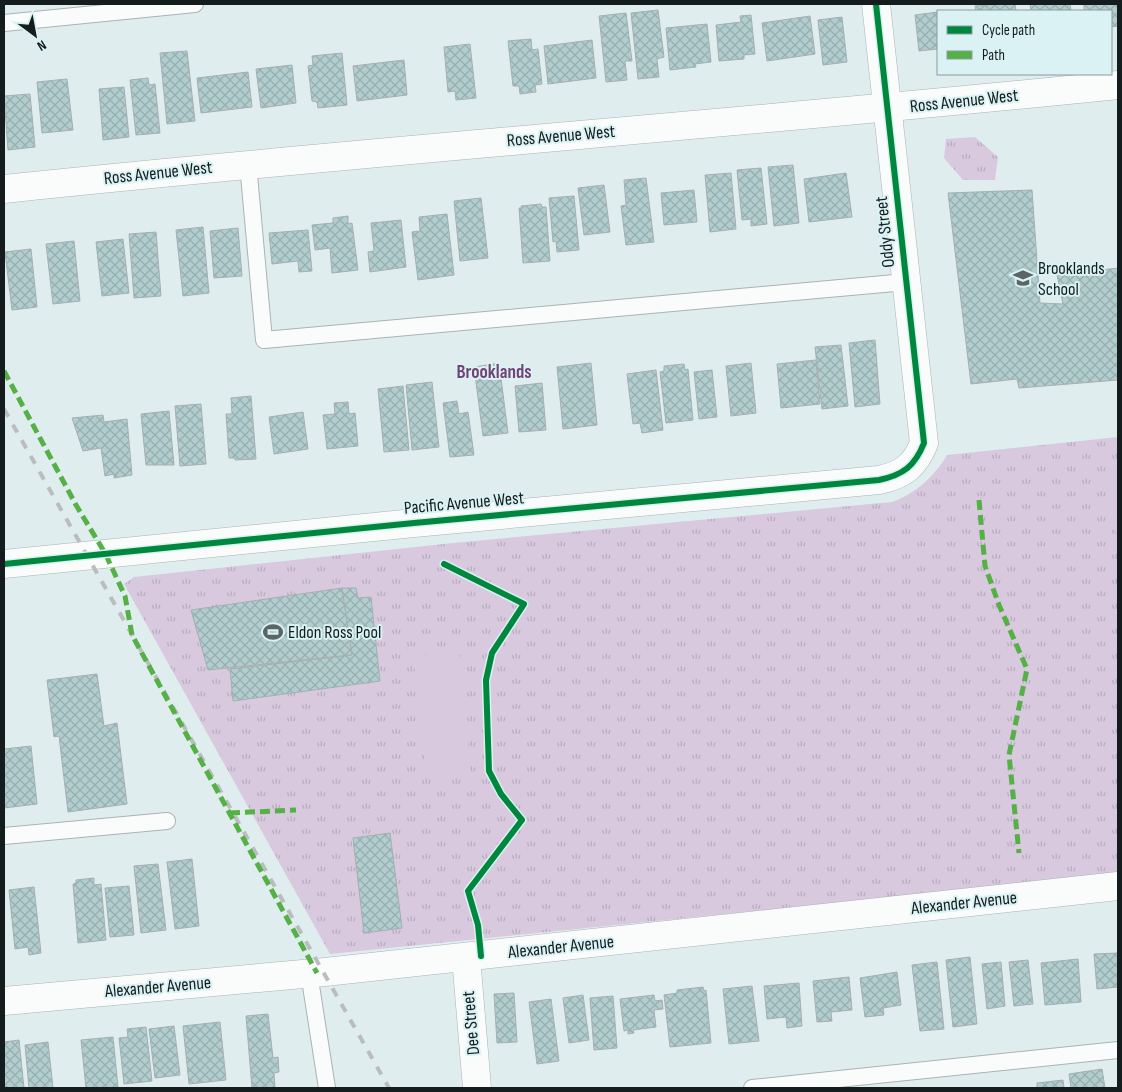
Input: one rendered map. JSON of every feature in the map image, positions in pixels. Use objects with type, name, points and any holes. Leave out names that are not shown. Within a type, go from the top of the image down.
[{"type":"street","name":"Oddy Street","points":[[876,4],[924,443],[919,456]]},
{"type":"street","name":"Ross Avenue West","points":[[4,189],[248,164],[886,108],[1118,85]]},
{"type":"street","name":"Pacific Avenue West","points":[[4,564],[414,523],[879,480],[897,477],[911,468],[919,456]]},
{"type":"street","name":"Alexander Avenue","points":[[4,1001],[466,957],[1118,886]]},
{"type":"street","name":"Dee Street","points":[[466,957],[477,1088]]},
{"type":"lane","points":[[4,23],[195,4]]},
{"type":"lane","points":[[248,164],[264,340],[906,282]]},
{"type":"lane","points":[[4,836],[168,820]]},
{"type":"lane","points":[[309,973],[327,1088]]},
{"type":"lane","points":[[752,1088],[1118,1050]]},
{"type":"green space","points":[[975,137],[998,157],[995,180],[963,180],[944,158],[946,139]]},
{"type":"green space","points":[[1118,437],[1118,874],[330,954],[124,584],[134,577],[453,543],[892,502],[909,494],[924,483],[937,470],[947,455]]},
{"type":"green space","points":[[1118,465],[1118,536],[1110,518],[1109,466]]},
{"type":"green space","points":[[459,650],[471,772],[427,776],[413,656]]},
{"type":"building","points":[[1015,4],[1016,10],[976,10],[975,6]]},
{"type":"building","points":[[1030,4],[1070,4],[1071,10],[1031,10]]},
{"type":"building","points":[[1084,4],[1118,4],[1118,26],[1112,27],[1112,10],[1084,10]]},
{"type":"building","points":[[658,10],[664,57],[657,59],[659,77],[638,79],[631,13]]},
{"type":"building","points":[[937,12],[937,49],[919,51],[915,15]]},
{"type":"building","points":[[626,13],[632,61],[625,61],[627,80],[606,82],[599,16]]},
{"type":"building","points":[[751,15],[755,54],[744,55],[744,59],[719,61],[716,25],[741,22],[740,16]]},
{"type":"building","points":[[810,16],[815,54],[767,61],[762,23]]},
{"type":"building","points":[[842,17],[847,62],[823,65],[818,20]]},
{"type":"building","points":[[707,24],[711,62],[695,64],[696,67],[670,70],[666,28]]},
{"type":"building","points":[[531,39],[532,50],[538,49],[542,84],[535,85],[536,92],[520,94],[519,86],[513,86],[508,41]]},
{"type":"building","points":[[592,40],[596,78],[548,84],[544,46]]},
{"type":"building","points":[[470,44],[476,98],[456,100],[455,91],[448,92],[444,47]]},
{"type":"building","points":[[187,51],[195,121],[167,124],[160,53]]},
{"type":"building","points":[[342,53],[347,105],[318,108],[317,102],[312,101],[308,66],[313,65],[312,56]]},
{"type":"building","points":[[404,60],[407,95],[357,101],[353,66]]},
{"type":"building","points":[[292,65],[296,103],[261,108],[256,69]]},
{"type":"building","points":[[248,72],[252,107],[201,113],[197,78]]},
{"type":"building","points":[[148,78],[149,85],[155,84],[160,133],[136,135],[130,80]]},
{"type":"building","points":[[67,79],[73,130],[42,133],[37,82]]},
{"type":"building","points":[[124,87],[129,137],[103,140],[99,89]]},
{"type":"building","points":[[30,94],[35,147],[8,150],[4,96]]},
{"type":"building","points":[[793,165],[799,223],[774,226],[768,167]]},
{"type":"building","points":[[761,168],[767,224],[751,226],[751,219],[742,220],[737,170]]},
{"type":"building","points":[[731,173],[736,229],[710,232],[705,175]]},
{"type":"building","points":[[846,173],[852,217],[809,222],[804,179]]},
{"type":"building","points":[[646,178],[654,242],[626,245],[621,206],[626,205],[624,180]]},
{"type":"building","points":[[604,185],[610,232],[584,235],[578,188]]},
{"type":"building","points":[[694,190],[697,222],[664,225],[661,193]]},
{"type":"building","name":"Brooklands School","points":[[1032,190],[1040,303],[1063,304],[1057,275],[1118,268],[1118,380],[1019,388],[1017,379],[971,384],[948,193]]},
{"type":"building","points":[[574,196],[579,250],[557,252],[556,241],[553,242],[549,198]]},
{"type":"building","points":[[481,198],[488,258],[460,261],[454,201]]},
{"type":"building","points":[[541,204],[542,207],[546,207],[550,261],[523,263],[519,208],[522,208],[521,206]]},
{"type":"building","points":[[447,214],[454,275],[418,280],[412,232],[420,231],[419,217]]},
{"type":"building","points":[[348,216],[348,224],[352,223],[358,270],[332,273],[330,248],[315,250],[312,225],[333,223],[333,218]]},
{"type":"building","points":[[401,220],[406,267],[370,272],[368,252],[374,251],[371,223]]},
{"type":"building","points":[[203,227],[209,293],[183,296],[176,230]]},
{"type":"building","points":[[238,228],[242,276],[214,278],[210,231]]},
{"type":"building","points":[[308,230],[312,271],[299,272],[298,261],[272,264],[269,233]]},
{"type":"building","points":[[156,232],[161,296],[134,298],[129,234]]},
{"type":"building","points":[[123,239],[129,293],[102,296],[96,242]]},
{"type":"building","points":[[74,241],[80,301],[53,304],[46,244]]},
{"type":"building","points":[[31,249],[37,307],[12,310],[5,252]]},
{"type":"building","points":[[875,340],[880,404],[855,407],[849,343]]},
{"type":"building","points":[[841,345],[848,406],[822,409],[815,347]]},
{"type":"building","points":[[816,360],[820,404],[781,408],[777,364]]},
{"type":"building","points":[[499,363],[508,433],[483,436],[474,367]]},
{"type":"building","points":[[591,363],[597,425],[563,429],[557,367]]},
{"type":"building","points":[[751,363],[756,413],[731,416],[726,366]]},
{"type":"building","points":[[684,364],[685,370],[688,369],[693,420],[666,423],[660,372],[664,371],[664,366]]},
{"type":"building","points":[[656,370],[663,430],[642,433],[640,423],[633,424],[627,374]]},
{"type":"building","points":[[712,370],[717,417],[699,419],[694,372]]},
{"type":"building","points":[[432,382],[439,447],[412,450],[406,385]]},
{"type":"building","points":[[542,383],[546,430],[519,432],[515,386]]},
{"type":"building","points":[[403,386],[409,450],[384,452],[378,389]]},
{"type":"building","points":[[251,396],[256,459],[235,460],[235,458],[229,458],[226,414],[232,414],[231,398]]},
{"type":"building","points":[[457,401],[459,414],[468,412],[474,455],[450,457],[443,403]]},
{"type":"building","points":[[348,402],[349,414],[355,413],[358,446],[327,449],[323,415],[335,414],[334,403]]},
{"type":"building","points":[[201,404],[206,464],[180,466],[175,406]]},
{"type":"building","points":[[169,411],[174,465],[146,465],[141,414]]},
{"type":"building","points":[[303,412],[308,449],[274,454],[269,417]]},
{"type":"building","points":[[103,415],[104,422],[127,419],[132,475],[114,478],[114,474],[105,476],[101,448],[83,451],[72,418]]},
{"type":"building","name":"Eldon Ross Pool","points":[[342,588],[352,655],[208,670],[191,610]]},
{"type":"building","points":[[342,588],[356,588],[358,598],[371,597],[380,681],[233,701],[230,669],[352,655]]},
{"type":"building","points":[[97,674],[104,726],[117,723],[127,804],[68,812],[59,736],[54,737],[47,680]]},
{"type":"building","points":[[31,746],[37,804],[4,808],[4,749]]},
{"type":"building","points":[[390,833],[402,928],[364,933],[353,838]]},
{"type":"building","points":[[192,859],[199,926],[175,929],[167,862]]},
{"type":"building","points":[[158,864],[166,930],[141,933],[134,866]]},
{"type":"building","points":[[94,878],[94,885],[101,884],[106,940],[78,943],[73,884],[76,883],[76,880]]},
{"type":"building","points":[[129,886],[134,935],[110,937],[105,888]]},
{"type":"building","points":[[34,887],[41,953],[29,955],[28,947],[15,949],[9,890]]},
{"type":"building","points":[[1118,953],[1118,987],[1097,989],[1094,954]]},
{"type":"building","points":[[970,957],[977,1024],[953,1027],[946,960]]},
{"type":"building","points":[[1078,959],[1081,1002],[1045,1005],[1041,963]]},
{"type":"building","points":[[1028,960],[1033,1004],[1014,1006],[1009,962]]},
{"type":"building","points":[[937,962],[944,1029],[920,1031],[912,965]]},
{"type":"building","points":[[1001,962],[1005,1006],[987,1009],[982,964]]},
{"type":"building","points":[[897,972],[901,1005],[883,1008],[884,1015],[865,1017],[860,978]]},
{"type":"building","points":[[849,977],[852,1010],[831,1012],[832,1021],[817,1022],[813,981]]},
{"type":"building","points":[[799,983],[802,1026],[787,1028],[786,1017],[767,1019],[764,986]]},
{"type":"building","points":[[752,986],[759,1041],[729,1044],[723,989]]},
{"type":"building","points":[[703,987],[704,991],[706,990],[711,1043],[670,1047],[664,995],[677,993],[677,990]]},
{"type":"building","points":[[514,993],[517,1042],[497,1043],[494,994]]},
{"type":"building","points":[[583,995],[589,1040],[569,1043],[563,998]]},
{"type":"building","points":[[654,995],[655,1001],[662,1000],[663,1009],[654,1010],[656,1027],[633,1030],[634,1033],[628,1034],[628,1030],[624,1031],[620,999]]},
{"type":"building","points":[[613,996],[617,1048],[594,1050],[590,998]]},
{"type":"building","points":[[551,999],[559,1061],[537,1064],[529,1002]]},
{"type":"building","points":[[268,1014],[273,1058],[278,1057],[279,1072],[274,1073],[275,1088],[252,1088],[246,1016]]},
{"type":"building","points":[[220,1022],[226,1080],[189,1084],[183,1026]]},
{"type":"building","points":[[174,1026],[180,1075],[155,1078],[149,1029]]},
{"type":"building","points":[[146,1027],[152,1081],[124,1084],[119,1038],[128,1037],[127,1029]]},
{"type":"building","points":[[113,1037],[118,1087],[86,1088],[81,1040]]},
{"type":"building","points":[[19,1040],[24,1088],[4,1088],[4,1042]]},
{"type":"building","points":[[48,1042],[53,1088],[29,1088],[25,1045]]},
{"type":"building","points":[[1102,1069],[1105,1088],[1071,1088],[1069,1074]]},
{"type":"building","points":[[1063,1080],[1064,1088],[1037,1088],[1037,1083]]},
{"type":"railway","points":[[4,409],[389,1088]]},
{"type":"marked path","points":[[4,371],[76,505],[105,553],[125,596],[132,635],[317,973]]},
{"type":"marked path","points":[[979,500],[985,566],[999,605],[1027,669],[1009,755],[1019,853]]},
{"type":"marked path","points":[[230,813],[296,810]]},
{"type":"cycle path","points":[[4,564],[414,523],[879,480],[901,472],[917,458],[924,443],[876,4]]},
{"type":"cycle path","points":[[444,564],[524,604],[492,653],[486,680],[489,771],[501,794],[522,820],[468,891],[478,925],[481,956]]},
{"type":"place","name":"Brooklands School","points":[[1023,278]]},
{"type":"place","name":"Eldon Ross Pool","points":[[273,632]]},
{"type":"district","name":"Brooklands","points":[[494,372]]}]
